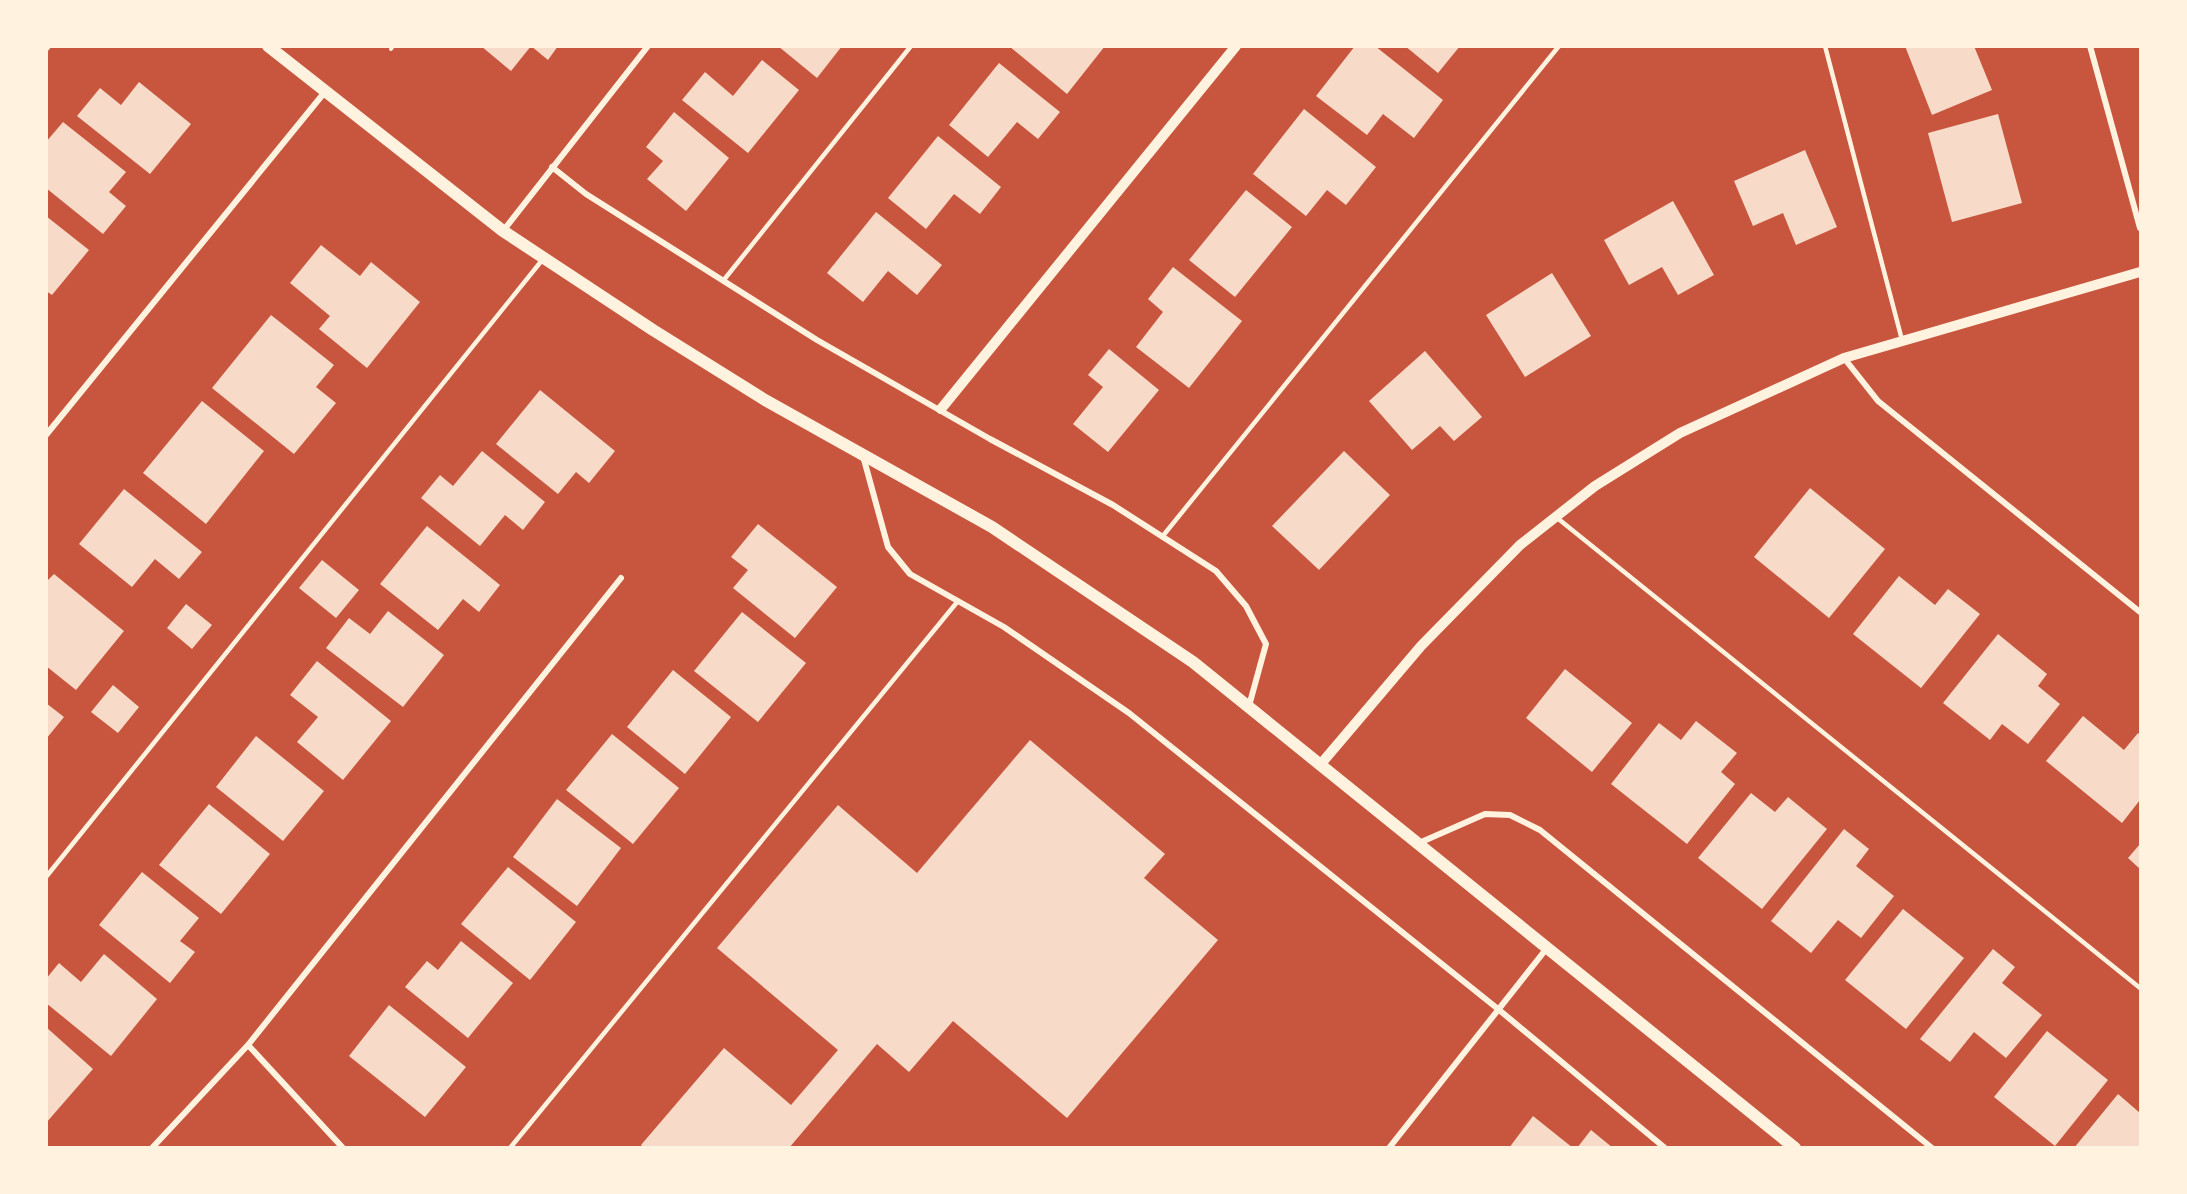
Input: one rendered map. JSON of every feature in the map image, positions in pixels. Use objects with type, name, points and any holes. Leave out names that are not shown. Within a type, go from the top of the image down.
[{"type":"main road","points":[[267,46],[324,93],[504,231],[544,258],[765,400],[1001,533],[1193,662],[1796,1148]]},
{"type":"street","points":[[504,231],[552,166],[648,46]]},
{"type":"street","points":[[941,409],[1236,46]]},
{"type":"street","points":[[2090,46],[2140,228]]},
{"type":"street","points":[[46,435],[324,93]]},
{"type":"street","points":[[552,166],[586,194],[722,282],[817,340],[990,439],[1113,505],[1216,572],[1246,606],[1266,644],[1249,706]]},
{"type":"street","points":[[1320,765],[1421,646],[1520,545],[1595,486],[1680,433],[1844,358],[2140,272]]},
{"type":"street","points":[[1844,358],[1878,401],[2140,612]]},
{"type":"street","points":[[863,455],[888,547],[910,574],[1004,627],[1129,713],[1498,1009],[1665,1148]]},
{"type":"street","points":[[152,1148],[248,1045],[621,579]]},
{"type":"street","points":[[1419,843],[1485,814],[1510,815],[1540,830],[1932,1148]]},
{"type":"street","points":[[1389,1148],[1547,947]]},
{"type":"street","points":[[248,1045],[343,1148]]},
{"type":"lane","points":[[46,50],[49,46]]},
{"type":"lane","points":[[722,282],[910,46]]},
{"type":"lane","points":[[1162,537],[1559,46]]},
{"type":"lane","points":[[1825,46],[1902,341]]},
{"type":"lane","points":[[46,877],[544,258]]},
{"type":"lane","points":[[1556,517],[2140,988]]},
{"type":"lane","points":[[510,1148],[958,601]]},
{"type":"building","points":[[481,46],[531,46],[511,71]]},
{"type":"building","points":[[531,46],[558,46],[548,60]]},
{"type":"building","points":[[778,46],[842,46],[817,78]]},
{"type":"building","points":[[1009,46],[1105,46],[1067,94]]},
{"type":"building","points":[[1355,46],[1375,46],[1443,100],[1414,138],[1383,114],[1367,135],[1316,96]]},
{"type":"building","points":[[1405,46],[1460,46],[1438,73]]},
{"type":"building","points":[[1905,46],[1974,46],[1992,90],[1932,115]]},
{"type":"building","points":[[762,60],[799,90],[748,153],[682,100],[705,72],[733,96]]},
{"type":"building","points":[[999,63],[1060,112],[1038,139],[1017,122],[988,157],[949,125]]},
{"type":"building","points":[[139,82],[191,124],[150,174],[77,116],[100,88],[121,105]]},
{"type":"building","points":[[1304,109],[1376,167],[1346,205],[1327,190],[1306,216],[1253,174]]},
{"type":"building","points":[[674,112],[729,158],[686,211],[647,179],[663,161],[646,147]]},
{"type":"building","points":[[1998,114],[2022,203],[1952,222],[1928,133]]},
{"type":"building","points":[[63,122],[126,172],[109,192],[126,206],[103,234],[46,188],[46,142]]},
{"type":"building","points":[[938,136],[1001,187],[980,214],[954,194],[926,229],[888,198]]},
{"type":"building","points":[[1805,150],[1837,227],[1796,245],[1783,213],[1753,226],[1734,181]]},
{"type":"building","points":[[1246,190],[1292,227],[1235,297],[1189,260]]},
{"type":"building","points":[[1673,201],[1714,275],[1678,295],[1662,267],[1629,285],[1604,240]]},
{"type":"building","points":[[876,212],[942,265],[917,295],[888,271],[863,302],[827,273]]},
{"type":"building","points":[[46,216],[89,250],[52,295],[46,291]]},
{"type":"building","points":[[321,245],[360,276],[371,262],[420,302],[367,368],[319,329],[330,316],[290,283]]},
{"type":"building","points":[[1173,267],[1242,321],[1189,388],[1136,347],[1163,312],[1148,299]]},
{"type":"building","points":[[1552,273],[1591,336],[1525,377],[1486,315]]},
{"type":"building","points":[[271,315],[334,365],[316,387],[336,403],[294,454],[212,388]]},
{"type":"building","points":[[1109,349],[1159,390],[1108,452],[1073,424],[1103,387],[1088,375]]},
{"type":"building","points":[[1425,351],[1482,417],[1454,441],[1440,426],[1412,450],[1369,401]]},
{"type":"building","points":[[540,390],[615,451],[589,483],[576,472],[558,494],[496,444]]},
{"type":"building","points":[[202,401],[264,451],[206,524],[143,473]]},
{"type":"building","points":[[482,451],[545,502],[523,530],[505,515],[480,546],[421,498],[440,475],[453,486]]},
{"type":"building","points":[[1344,451],[1390,495],[1319,570],[1272,526]]},
{"type":"building","points":[[1810,488],[1885,549],[1829,618],[1754,557]]},
{"type":"building","points":[[124,489],[202,552],[179,579],[155,559],[132,587],[79,544]]},
{"type":"building","points":[[758,524],[837,587],[795,638],[733,588],[748,570],[731,557]]},
{"type":"building","points":[[427,526],[500,585],[479,612],[463,599],[438,630],[380,584]]},
{"type":"building","points":[[322,560],[359,590],[336,618],[299,588]]},
{"type":"building","points":[[54,574],[124,631],[76,690],[46,666],[46,582]]},
{"type":"building","points":[[1899,576],[1935,605],[1948,589],[1980,614],[1921,688],[1853,634]]},
{"type":"building","points":[[186,604],[212,625],[192,649],[167,628]]},
{"type":"building","points":[[388,611],[444,655],[403,707],[326,648],[349,618],[370,634]]},
{"type":"building","points":[[742,612],[806,663],[758,722],[694,671]]},
{"type":"building","points":[[1998,634],[2047,674],[2038,686],[2060,704],[2028,744],[2002,724],[1990,740],[1943,703]]},
{"type":"building","points":[[317,661],[391,721],[343,780],[297,742],[318,717],[290,695]]},
{"type":"building","points":[[1565,669],[1632,723],[1592,772],[1526,718]]},
{"type":"building","points":[[673,670],[731,717],[685,774],[627,727]]},
{"type":"building","points":[[113,685],[139,707],[118,733],[91,712]]},
{"type":"building","points":[[46,703],[64,717],[46,739]]},
{"type":"building","points":[[2083,716],[2124,750],[2138,733],[2140,735],[2140,800],[2122,823],[2046,761]]},
{"type":"building","points":[[1696,721],[1737,753],[1721,772],[1735,784],[1687,844],[1611,784],[1659,723],[1681,740]]},
{"type":"building","points":[[612,734],[679,788],[633,844],[566,790]]},
{"type":"building","points":[[256,736],[324,791],[283,841],[216,787]]},
{"type":"building","points":[[1030,740],[1165,854],[1144,878],[1218,940],[1067,1118],[953,1021],[909,1072],[877,1044],[789,1148],[644,1148],[641,1145],[724,1048],[791,1105],[838,1050],[717,948],[838,805],[917,873]]},
{"type":"building","points":[[1751,793],[1775,812],[1788,797],[1827,829],[1762,909],[1698,858]]},
{"type":"building","points":[[557,799],[621,848],[577,906],[513,857]]},
{"type":"building","points":[[209,804],[270,854],[221,914],[159,865]]},
{"type":"building","points":[[1844,829],[1869,849],[1856,866],[1894,896],[1861,938],[1838,920],[1811,953],[1771,921]]},
{"type":"building","points":[[2140,844],[2140,869],[2128,858]]},
{"type":"building","points":[[508,867],[576,922],[530,980],[461,924]]},
{"type":"building","points":[[142,872],[199,918],[180,941],[195,952],[170,983],[99,925]]},
{"type":"building","points":[[1903,909],[1964,958],[1906,1029],[1845,980]]},
{"type":"building","points":[[461,941],[513,983],[468,1038],[405,987],[427,961],[438,970]]},
{"type":"building","points":[[1993,949],[2015,967],[2002,983],[2042,1015],[2006,1058],[1974,1032],[1950,1062],[1920,1039]]},
{"type":"building","points":[[104,954],[157,999],[111,1056],[46,1003],[46,979],[59,963],[81,982]]},
{"type":"building","points":[[389,1005],[466,1067],[425,1117],[349,1056]]},
{"type":"building","points":[[46,1027],[93,1069],[46,1123]]},
{"type":"building","points":[[2047,1031],[2108,1080],[2055,1146],[1994,1097]]},
{"type":"building","points":[[2118,1094],[2140,1113],[2140,1148],[2074,1148]]},
{"type":"building","points":[[1533,1116],[1573,1148],[1509,1148]]},
{"type":"building","points":[[1591,1130],[1613,1148],[1577,1148]]}]
